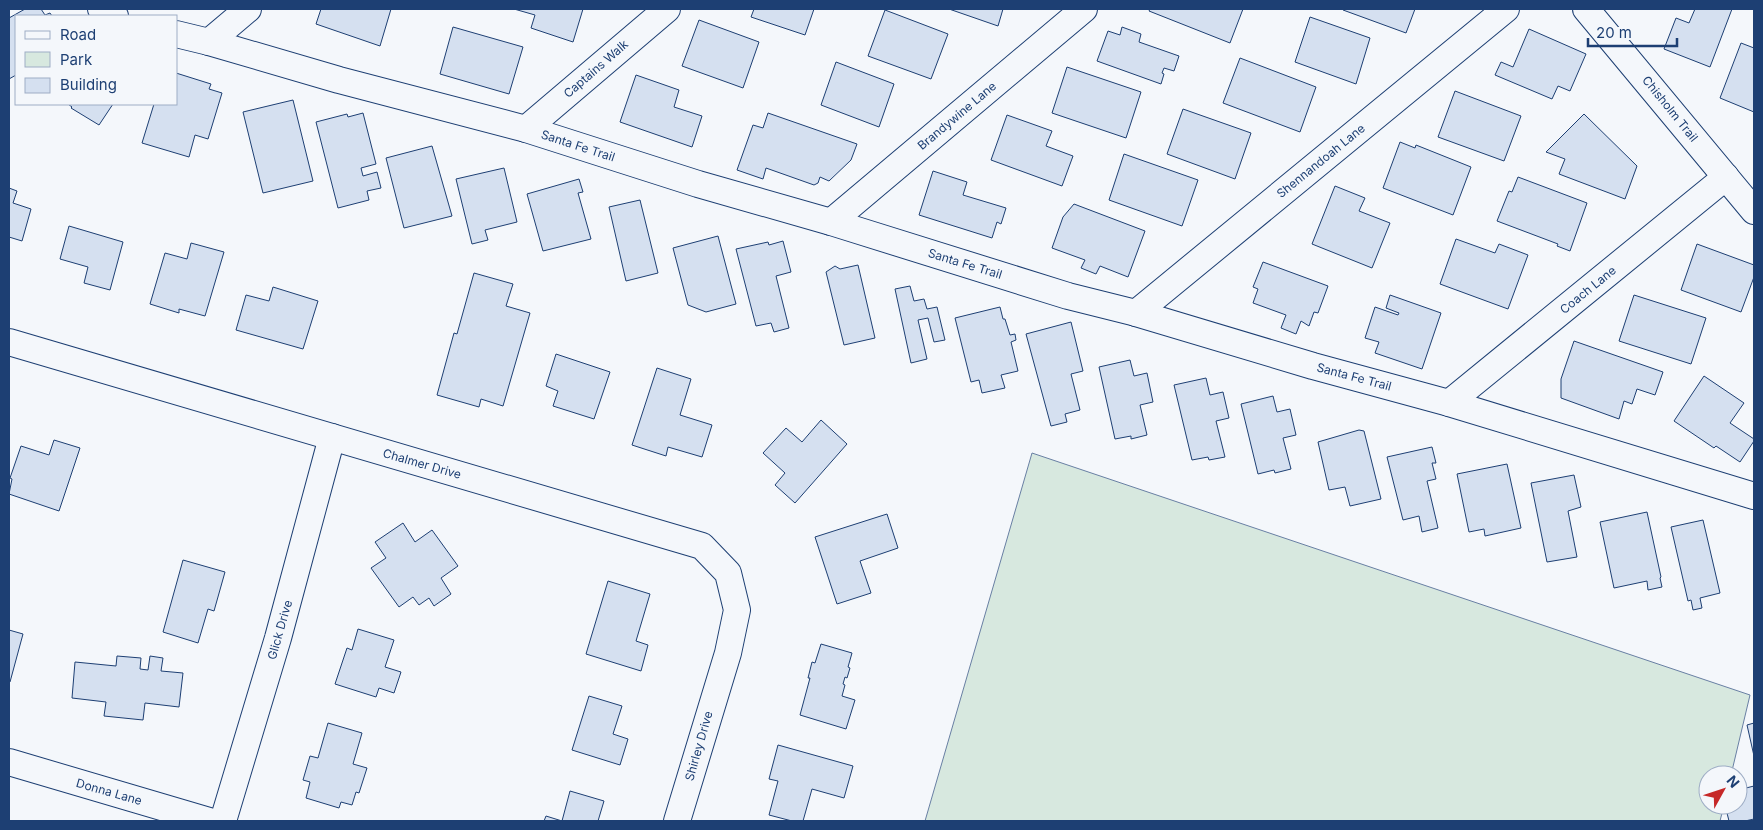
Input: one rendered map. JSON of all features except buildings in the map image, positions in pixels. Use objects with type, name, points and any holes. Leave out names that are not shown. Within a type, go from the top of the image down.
[{"type":"street","points":[[101,9],[113,15]]},
{"type":"street","points":[[209,42],[248,9]]},
{"type":"street","name":"Captains Walk","points":[[526,129],[667,9]]},
{"type":"street","name":"Brandywine Lane","points":[[831,222],[1084,9]]},
{"type":"street","name":"Shennandoah Lane","points":[[1136,313],[1506,9]]},
{"type":"street","name":"Chisholm Trail","points":[[1586,9],[1754,211]]},
{"type":"street","name":"Santa Fe Trail","points":[[178,34],[339,80],[526,129],[698,184],[831,222],[1068,296],[1136,313],[1313,366],[1450,403],[1754,496]]},
{"type":"street","name":"Coach Lane","points":[[1450,403],[1726,177]]},
{"type":"street","name":"Chalmer Drive","points":[[9,342],[702,546],[728,573],[737,610],[722,672]]},
{"type":"street","name":"Glick Drive","points":[[222,821],[278,638],[332,437]]},
{"type":"street","name":"Shirley Drive","points":[[677,821],[722,672]]},
{"type":"street","name":"Donna Lane","points":[[9,762],[209,821]]},
{"type":"green space","points":[[1032,453],[1750,695],[1733,765],[1698,765],[1698,815],[1722,815],[1720,821],[925,821]]}]
